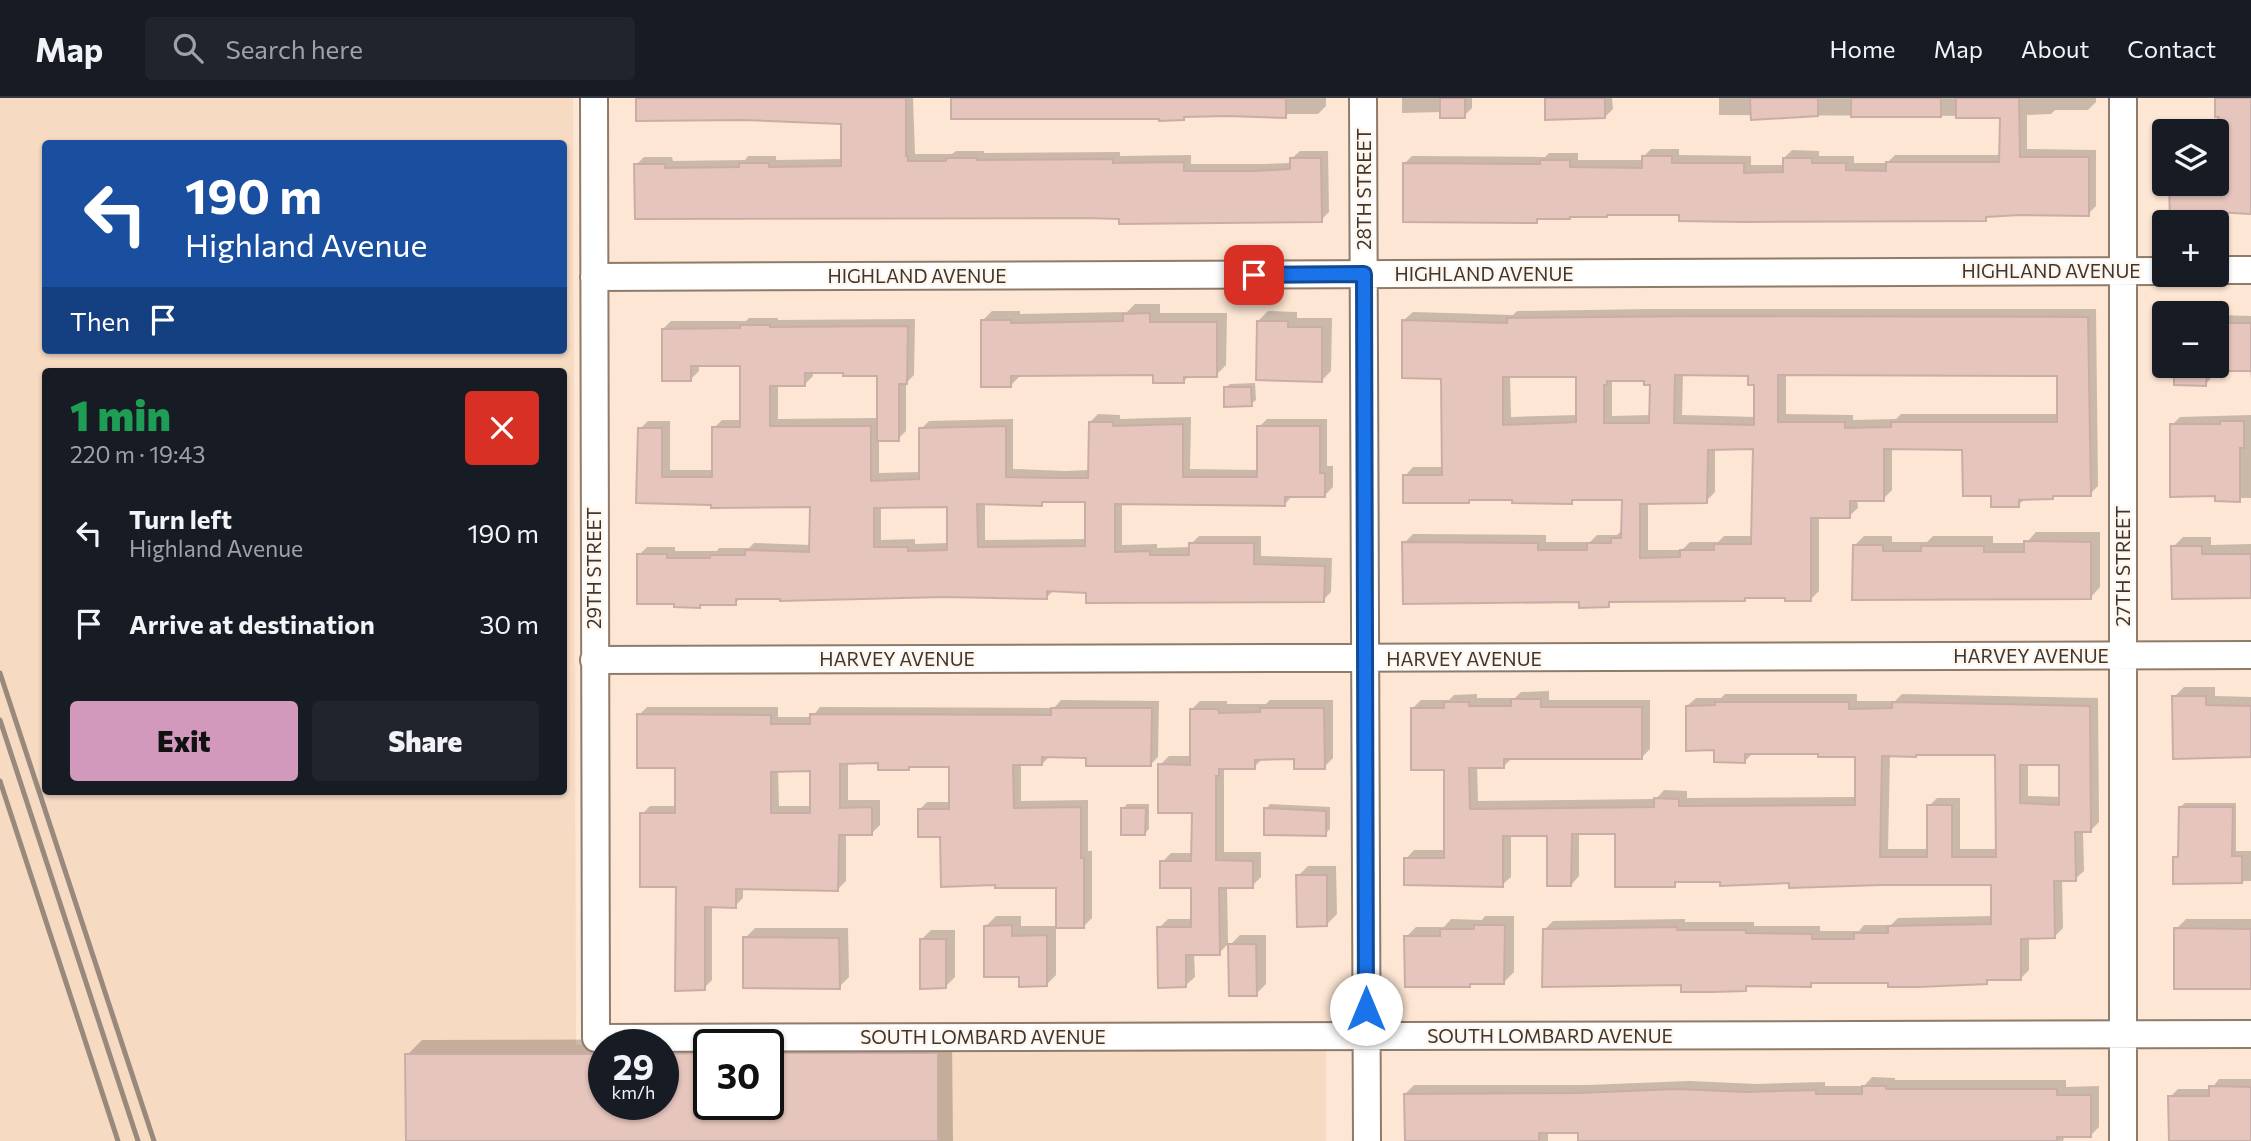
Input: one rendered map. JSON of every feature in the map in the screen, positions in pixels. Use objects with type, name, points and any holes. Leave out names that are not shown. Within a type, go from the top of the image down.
[{"type":"street","name":"29TH STREET","points":[[594,98],[596,1029]]},
{"type":"street","name":"28TH STREET","points":[[1363,98],[1367,1141]]},
{"type":"street","name":"27TH STREET","points":[[2123,98],[2123,1141]]},
{"type":"street","points":[[2229,271],[2251,270]]},
{"type":"street","name":"HIGHLAND AVENUE","points":[[593,277],[2152,271]]},
{"type":"street","name":"HARVEY AVENUE","points":[[594,660],[2251,655]]},
{"type":"street","name":"SOUTH LOMBARD AVENUE","points":[[679,1038],[2251,1034]]},
{"type":"shaded area","points":[[0,98],[573,98],[576,1045],[588,1045],[588,1120],[679,1120],[679,1045],[693,1045],[693,1120],[784,1120],[784,1045],[1326,1042],[1326,1141],[0,1141]]},
{"type":"building","points":[[636,98],[906,98],[908,161],[946,161],[946,158],[1113,159],[1113,163],[1184,162],[1184,171],[1256,171],[1290,169],[1290,158],[1321,158],[1322,222],[1119,224],[1119,219],[1086,218],[635,219],[634,164],[665,164],[665,168],[739,167],[739,163],[769,163],[769,167],[841,166],[841,124],[743,120],[636,121]]},
{"type":"building","points":[[951,98],[1286,98],[1286,118],[1184,117],[1184,120],[1159,121],[951,119]]},
{"type":"building","points":[[1440,98],[1465,98],[1465,118],[1440,118]]},
{"type":"building","points":[[1545,98],[1605,98],[1605,118],[1545,120]]},
{"type":"building","points":[[1750,98],[1818,98],[1818,116],[1751,120]]},
{"type":"building","points":[[1851,98],[1941,98],[1941,117],[1851,117]]},
{"type":"building","points":[[1956,98],[2019,98],[2020,157],[2089,157],[2089,216],[2020,215],[1986,217],[1986,221],[1743,222],[1679,221],[1679,215],[1607,215],[1537,219],[1537,223],[1403,222],[1403,163],[1540,164],[1540,160],[1570,160],[1570,167],[1642,168],[1642,156],[1672,156],[1672,163],[1744,163],[1744,173],[1783,172],[1783,158],[1812,158],[1812,163],[1846,163],[1846,170],[1886,171],[1886,162],[1999,162],[2000,118],[1956,118]]},
{"type":"building","points":[[2215,98],[2251,98],[2251,214],[2229,213],[2229,210],[2170,210],[2169,196],[2229,196],[2229,119],[2215,117]]},
{"type":"building","points":[[1150,313],[1150,322],[1217,322],[1217,377],[1184,377],[1184,383],[1153,383],[1153,375],[1011,376],[1011,387],[981,387],[981,320],[1011,320],[1011,323],[1123,321],[1123,314]]},
{"type":"building","points":[[2088,317],[2091,496],[2053,496],[2053,499],[2019,500],[2019,507],[1991,507],[1991,496],[1963,496],[1962,450],[1884,449],[1884,501],[1850,501],[1850,518],[1811,518],[1811,601],[1745,598],[1745,601],[1609,602],[1609,607],[1579,608],[1579,602],[1403,604],[1402,542],[1538,543],[1538,550],[1587,550],[1587,543],[1611,543],[1611,538],[1621,538],[1622,500],[1572,500],[1572,504],[1512,503],[1512,500],[1403,503],[1403,475],[1442,475],[1441,379],[1402,378],[1402,320],[1507,323],[1507,318]],"holes":[[[1675,375],[1748,376],[1748,385],[1754,385],[1754,425],[1674,423]],[[1778,375],[2057,376],[2057,422],[1891,422],[1891,427],[1845,428],[1845,422],[1778,422]],[[1503,377],[1576,377],[1576,422],[1503,425]],[[1607,381],[1644,381],[1644,385],[1650,385],[1649,423],[1604,423],[1604,385],[1607,385]],[[1753,449],[1751,544],[1714,544],[1714,550],[1680,550],[1680,557],[1640,558],[1640,504],[1707,503],[1708,450]]]},
{"type":"building","points":[[1257,321],[1288,321],[1288,327],[1322,327],[1322,382],[1256,380]]},
{"type":"building","points":[[2229,323],[2251,323],[2251,371],[2229,371]]},
{"type":"building","points":[[740,325],[908,326],[907,384],[899,384],[899,441],[877,441],[877,376],[805,373],[805,386],[770,386],[770,426],[871,426],[871,481],[919,479],[919,428],[1006,426],[1006,477],[1088,478],[1089,422],[1113,422],[1113,426],[1183,424],[1183,477],[1257,477],[1257,426],[1320,426],[1320,473],[1325,473],[1325,497],[1285,497],[1285,506],[1115,504],[1115,552],[1150,551],[1150,555],[1189,555],[1189,543],[1254,543],[1254,564],[1325,566],[1324,602],[1086,603],[1086,593],[1047,591],[1047,599],[736,599],[736,605],[700,605],[700,608],[674,607],[674,604],[637,604],[637,554],[667,554],[667,558],[710,558],[710,555],[745,555],[745,550],[809,552],[810,507],[711,508],[711,505],[636,503],[638,428],[662,428],[662,477],[712,477],[712,427],[740,427],[740,366],[691,366],[691,381],[662,381],[662,329],[740,328]],"holes":[[[1042,502],[1085,502],[1085,546],[978,547],[977,504],[1042,506]],[[947,507],[947,550],[908,551],[908,547],[874,547],[874,508]]]},
{"type":"building","points":[[2174,378],[2206,378],[2206,386],[2174,385]]},
{"type":"building","points":[[1224,387],[1251,387],[1252,406],[1224,407]]},
{"type":"building","points":[[2220,421],[2244,421],[2244,448],[2240,448],[2240,502],[2215,501],[2215,496],[2170,497],[2170,424],[2220,424]]},
{"type":"building","points":[[2024,541],[2091,542],[2091,599],[1852,600],[1853,545],[1883,545],[1883,551],[1921,551],[1921,546],[1984,546],[1984,552],[2024,552]]},
{"type":"building","points":[[2171,546],[2202,546],[2202,554],[2251,554],[2251,598],[2172,599]]},
{"type":"building","points":[[2172,696],[2206,696],[2206,705],[2251,706],[2251,757],[2173,759]]},
{"type":"building","points":[[1511,699],[1541,699],[1541,707],[1642,707],[1642,759],[1504,759],[1504,768],[1469,768],[1470,809],[1654,807],[1654,798],[1679,799],[1679,806],[1855,805],[1855,757],[1745,754],[1745,763],[1714,762],[1714,750],[1686,751],[1686,706],[1715,705],[1715,702],[1849,702],[1849,709],[1892,708],[1892,702],[2090,706],[2091,832],[2075,832],[2076,881],[2054,881],[2055,938],[2021,939],[2021,980],[1987,980],[1987,984],[1919,987],[1888,987],[1888,983],[1811,983],[1811,987],[1746,986],[1746,991],[1712,992],[1681,992],[1681,985],[1542,987],[1543,929],[1677,927],[1677,930],[1746,930],[1746,933],[1812,934],[1812,939],[1854,939],[1854,933],[1888,933],[1888,926],[1991,924],[1991,885],[1789,888],[1789,883],[1720,886],[1720,882],[1675,882],[1675,887],[1615,887],[1615,834],[1572,834],[1571,886],[1547,886],[1547,836],[1503,836],[1503,887],[1404,885],[1404,858],[1444,858],[1444,770],[1411,770],[1411,708],[1444,708],[1444,702],[1469,702],[1469,706],[1511,706]],"holes":[[[1995,755],[1996,857],[1952,857],[1952,805],[1927,805],[1927,857],[1880,857],[1882,756]],[[2020,765],[2059,765],[2059,805],[2020,803]]]},
{"type":"building","points":[[1051,708],[1152,708],[1151,766],[1086,766],[1086,758],[1042,757],[1042,765],[1013,765],[1014,808],[1081,807],[1084,928],[1056,928],[1056,888],[995,888],[995,885],[941,887],[940,837],[918,837],[918,809],[949,809],[949,767],[878,770],[878,763],[840,764],[840,808],[872,807],[872,835],[839,835],[838,891],[736,889],[736,908],[705,907],[705,990],[675,991],[676,887],[640,887],[640,813],[675,813],[675,768],[637,768],[637,714],[771,715],[771,724],[810,724],[810,714],[1051,715]],"holes":[[[810,771],[810,813],[771,813],[771,772]]]},
{"type":"building","points":[[1260,708],[1324,708],[1325,769],[1294,769],[1294,759],[1255,760],[1255,769],[1219,769],[1219,776],[1216,776],[1216,860],[1253,861],[1253,888],[1219,888],[1220,955],[1186,955],[1186,987],[1158,988],[1157,927],[1191,927],[1191,888],[1160,888],[1160,861],[1191,861],[1192,813],[1158,813],[1158,764],[1190,765],[1190,709],[1218,709],[1219,713],[1260,712]]},
{"type":"building","points":[[2179,807],[2233,807],[2232,856],[2242,856],[2242,883],[2173,884],[2173,857],[2178,857]]},
{"type":"building","points":[[1121,808],[1146,808],[1145,835],[1121,835]]},
{"type":"building","points":[[1264,808],[1326,811],[1326,836],[1264,835]]},
{"type":"building","points":[[1296,875],[1327,875],[1327,926],[1297,927]]},
{"type":"building","points":[[1012,925],[1012,936],[1047,935],[1047,986],[1019,987],[1019,977],[984,977],[984,926]]},
{"type":"building","points":[[1474,925],[1505,925],[1504,984],[1405,987],[1404,936],[1440,936],[1440,929],[1474,929]]},
{"type":"building","points":[[2174,928],[2251,929],[2251,989],[2174,989]]},
{"type":"building","points":[[743,937],[839,938],[840,989],[743,988]]},
{"type":"building","points":[[920,939],[946,939],[946,988],[920,989]]},
{"type":"building","points":[[1228,944],[1256,944],[1257,996],[1229,996]]},
{"type":"building","points":[[693,1053],[693,1120],[784,1120],[784,1053],[938,1053],[938,1141],[406,1141],[405,1054],[588,1054],[588,1120],[679,1120],[679,1054]]},
{"type":"building","points":[[1862,1086],[1886,1086],[1886,1089],[2057,1089],[2057,1095],[2091,1095],[2091,1137],[2057,1137],[2057,1141],[1578,1141],[1578,1133],[1539,1133],[1539,1141],[1405,1141],[1404,1094],[1578,1093],[1678,1089],[1745,1092],[1816,1090],[1816,1094],[1862,1094]]},
{"type":"building","points":[[2209,1086],[2251,1087],[2251,1141],[2169,1141],[2168,1096],[2209,1096]]},
{"type":"railway","points":[[0,673],[154,1141]]},
{"type":"railway","points":[[0,720],[138,1141]]},
{"type":"railway","points":[[0,781],[118,1141]]},
{"type":"route","points":[[1254,275],[1364,274],[1366,1009]]}]
